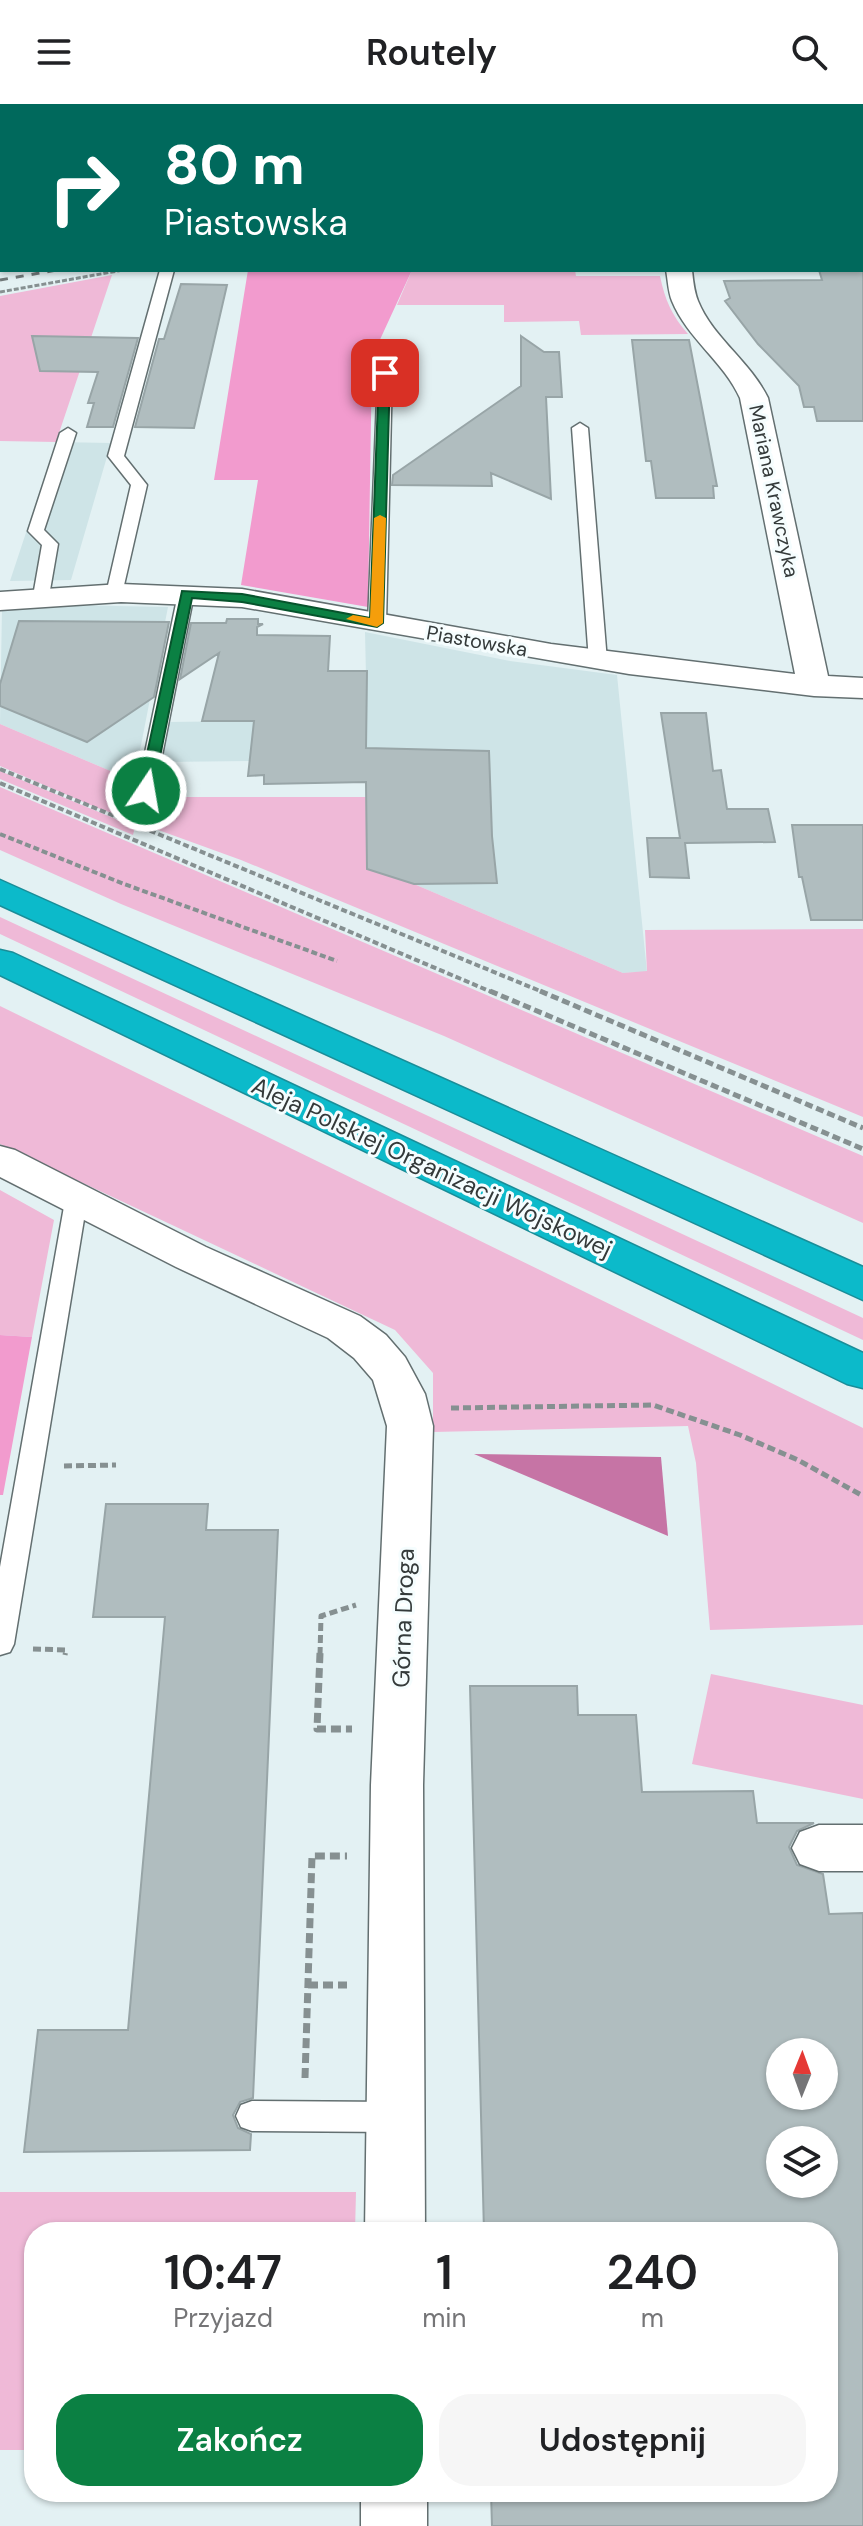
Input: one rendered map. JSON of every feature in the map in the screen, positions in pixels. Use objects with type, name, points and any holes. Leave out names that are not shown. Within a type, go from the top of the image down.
[{"type":"highway","points":[[0,891],[863,1285]]},
{"type":"highway","name":"Aleja Polskiej Organizacji Wojskowej","points":[[0,961],[863,1372]]},
{"type":"street","name":"Mariana Krawczyka","points":[[679,272],[682,292],[689,309],[742,374],[754,398],[814,686]]},
{"type":"street","name":"Piastowska","points":[[0,601],[103,594],[242,598],[598,661],[814,686],[863,688]]},
{"type":"street","name":"Górna Droga","points":[[0,1160],[76,1201],[344,1327],[385,1359],[399,1379],[410,1426],[397,1785],[395,2222]]},
{"type":"street","points":[[394,2502],[394,2526]]},
{"type":"lane","points":[[103,594],[139,485],[116,456],[166,272]]},
{"type":"lane","points":[[377,623],[385,373]]},
{"type":"lane","points":[[580,428],[598,661]]},
{"type":"lane","points":[[41,596],[50,544],[36,531],[68,433]]},
{"type":"lane","points":[[146,791],[186,594]]},
{"type":"lane","points":[[0,1644],[76,1201]]},
{"type":"lane","points":[[252,2116],[396,2117]]},
{"type":"path","points":[[0,292],[112,272]]},
{"type":"path","points":[[0,769],[438,947],[863,1128]]},
{"type":"path","points":[[0,783],[863,1149]]},
{"type":"path","points":[[0,834],[124,884],[337,961]]},
{"type":"path","points":[[408,1408],[653,1405],[798,1460],[863,1496]]},
{"type":"path","points":[[357,1729],[317,1729],[321,1616],[359,1604]]},
{"type":"path","points":[[305,2083],[312,1856],[339,1855]]},
{"type":"path","points":[[308,1985],[353,1985]]},
{"type":"shaded area","points":[[248,272],[411,272],[372,357],[368,607],[241,585],[258,480],[214,480]]},
{"type":"shaded area","points":[[411,272],[575,272],[576,276],[660,276],[670,307],[688,334],[581,335],[579,321],[504,322],[504,305],[397,305]]},
{"type":"shaded area","points":[[112,275],[56,442],[0,441],[0,296]]},
{"type":"shaded area","points":[[56,442],[111,443],[71,580],[10,581]]},
{"type":"shaded area","points":[[66,605],[168,607],[134,781],[0,724],[2,608]]},
{"type":"shaded area","points":[[365,632],[510,661],[617,675],[647,972],[623,973],[414,884],[367,869],[365,780],[250,761],[161,762],[166,722],[367,720]]},
{"type":"shaded area","points":[[0,724],[134,781],[158,784],[157,797],[366,797],[368,869],[414,884],[623,973],[647,971],[645,930],[863,929],[863,1117],[241,860],[95,807],[0,766]]},
{"type":"shaded area","points":[[0,771],[135,827],[133,835],[0,779]]},
{"type":"shaded area","points":[[0,787],[863,1156],[863,1223],[444,1036],[121,904],[0,850]]},
{"type":"shaded area","points":[[0,917],[863,1318],[863,1340],[0,934]]},
{"type":"shaded area","points":[[0,1006],[863,1428],[863,1625],[710,1630],[696,1463],[688,1426],[433,1432],[433,1373],[395,1330],[0,1144]]},
{"type":"shaded area","points":[[0,1190],[54,1220],[32,1337],[0,1335]]},
{"type":"shaded area","points":[[0,1335],[32,1337],[3,1495],[0,1495]]},
{"type":"shaded area","points":[[474,1454],[661,1457],[668,1536]]},
{"type":"shaded area","points":[[711,1674],[863,1705],[863,1799],[692,1764]]},
{"type":"shaded area","points":[[0,2192],[356,2192],[355,2222],[24,2222],[24,2450],[0,2450]]},
{"type":"building","points":[[820,272],[863,272],[863,421],[817,421],[814,407],[804,407],[799,386],[758,344],[725,301],[730,298],[724,281],[822,280]]},
{"type":"building","points":[[181,284],[227,285],[194,428],[135,427],[159,339],[164,339]]},
{"type":"building","points":[[32,336],[138,338],[113,427],[87,427],[94,403],[88,403],[98,372],[40,371]]},
{"type":"building","points":[[521,336],[544,352],[559,352],[562,397],[546,397],[551,499],[491,473],[492,486],[392,485],[393,475],[521,386]]},
{"type":"building","points":[[632,340],[689,340],[717,486],[713,486],[714,498],[656,498],[651,461],[646,461]]},
{"type":"building","points":[[227,619],[258,619],[258,624],[263,624],[257,627],[257,635],[330,636],[328,671],[367,671],[366,748],[489,751],[497,883],[414,884],[367,869],[366,782],[264,784],[264,775],[248,776],[254,721],[202,721],[219,653],[180,679],[191,623],[226,623]]},
{"type":"building","points":[[19,621],[169,622],[154,697],[87,742],[0,706],[0,684]]},
{"type":"building","points":[[661,713],[706,713],[713,771],[721,770],[727,809],[768,809],[775,842],[685,843],[689,878],[650,877],[647,838],[680,838]]},
{"type":"building","points":[[792,825],[863,825],[863,920],[811,920],[802,877],[799,877]]},
{"type":"building","points":[[106,1504],[208,1504],[206,1530],[278,1530],[253,2098],[240,2102],[233,2115],[238,2128],[251,2134],[250,2150],[24,2152],[38,2030],[128,2030],[165,1617],[93,1617]]},
{"type":"building","points":[[470,1686],[577,1686],[578,1715],[636,1715],[642,1792],[753,1791],[757,1823],[814,1823],[797,1831],[789,1847],[797,1865],[823,1874],[829,1914],[863,1913],[863,2526],[492,2526],[491,2502],[838,2502],[838,2222],[484,2222]]},
{"type":"railway","points":[[0,280],[46,272]]},
{"type":"slow traffic","points":[[353,619],[377,623],[380,518]]},
{"type":"route","points":[[146,791],[186,594],[242,598],[377,623],[385,373]]}]
